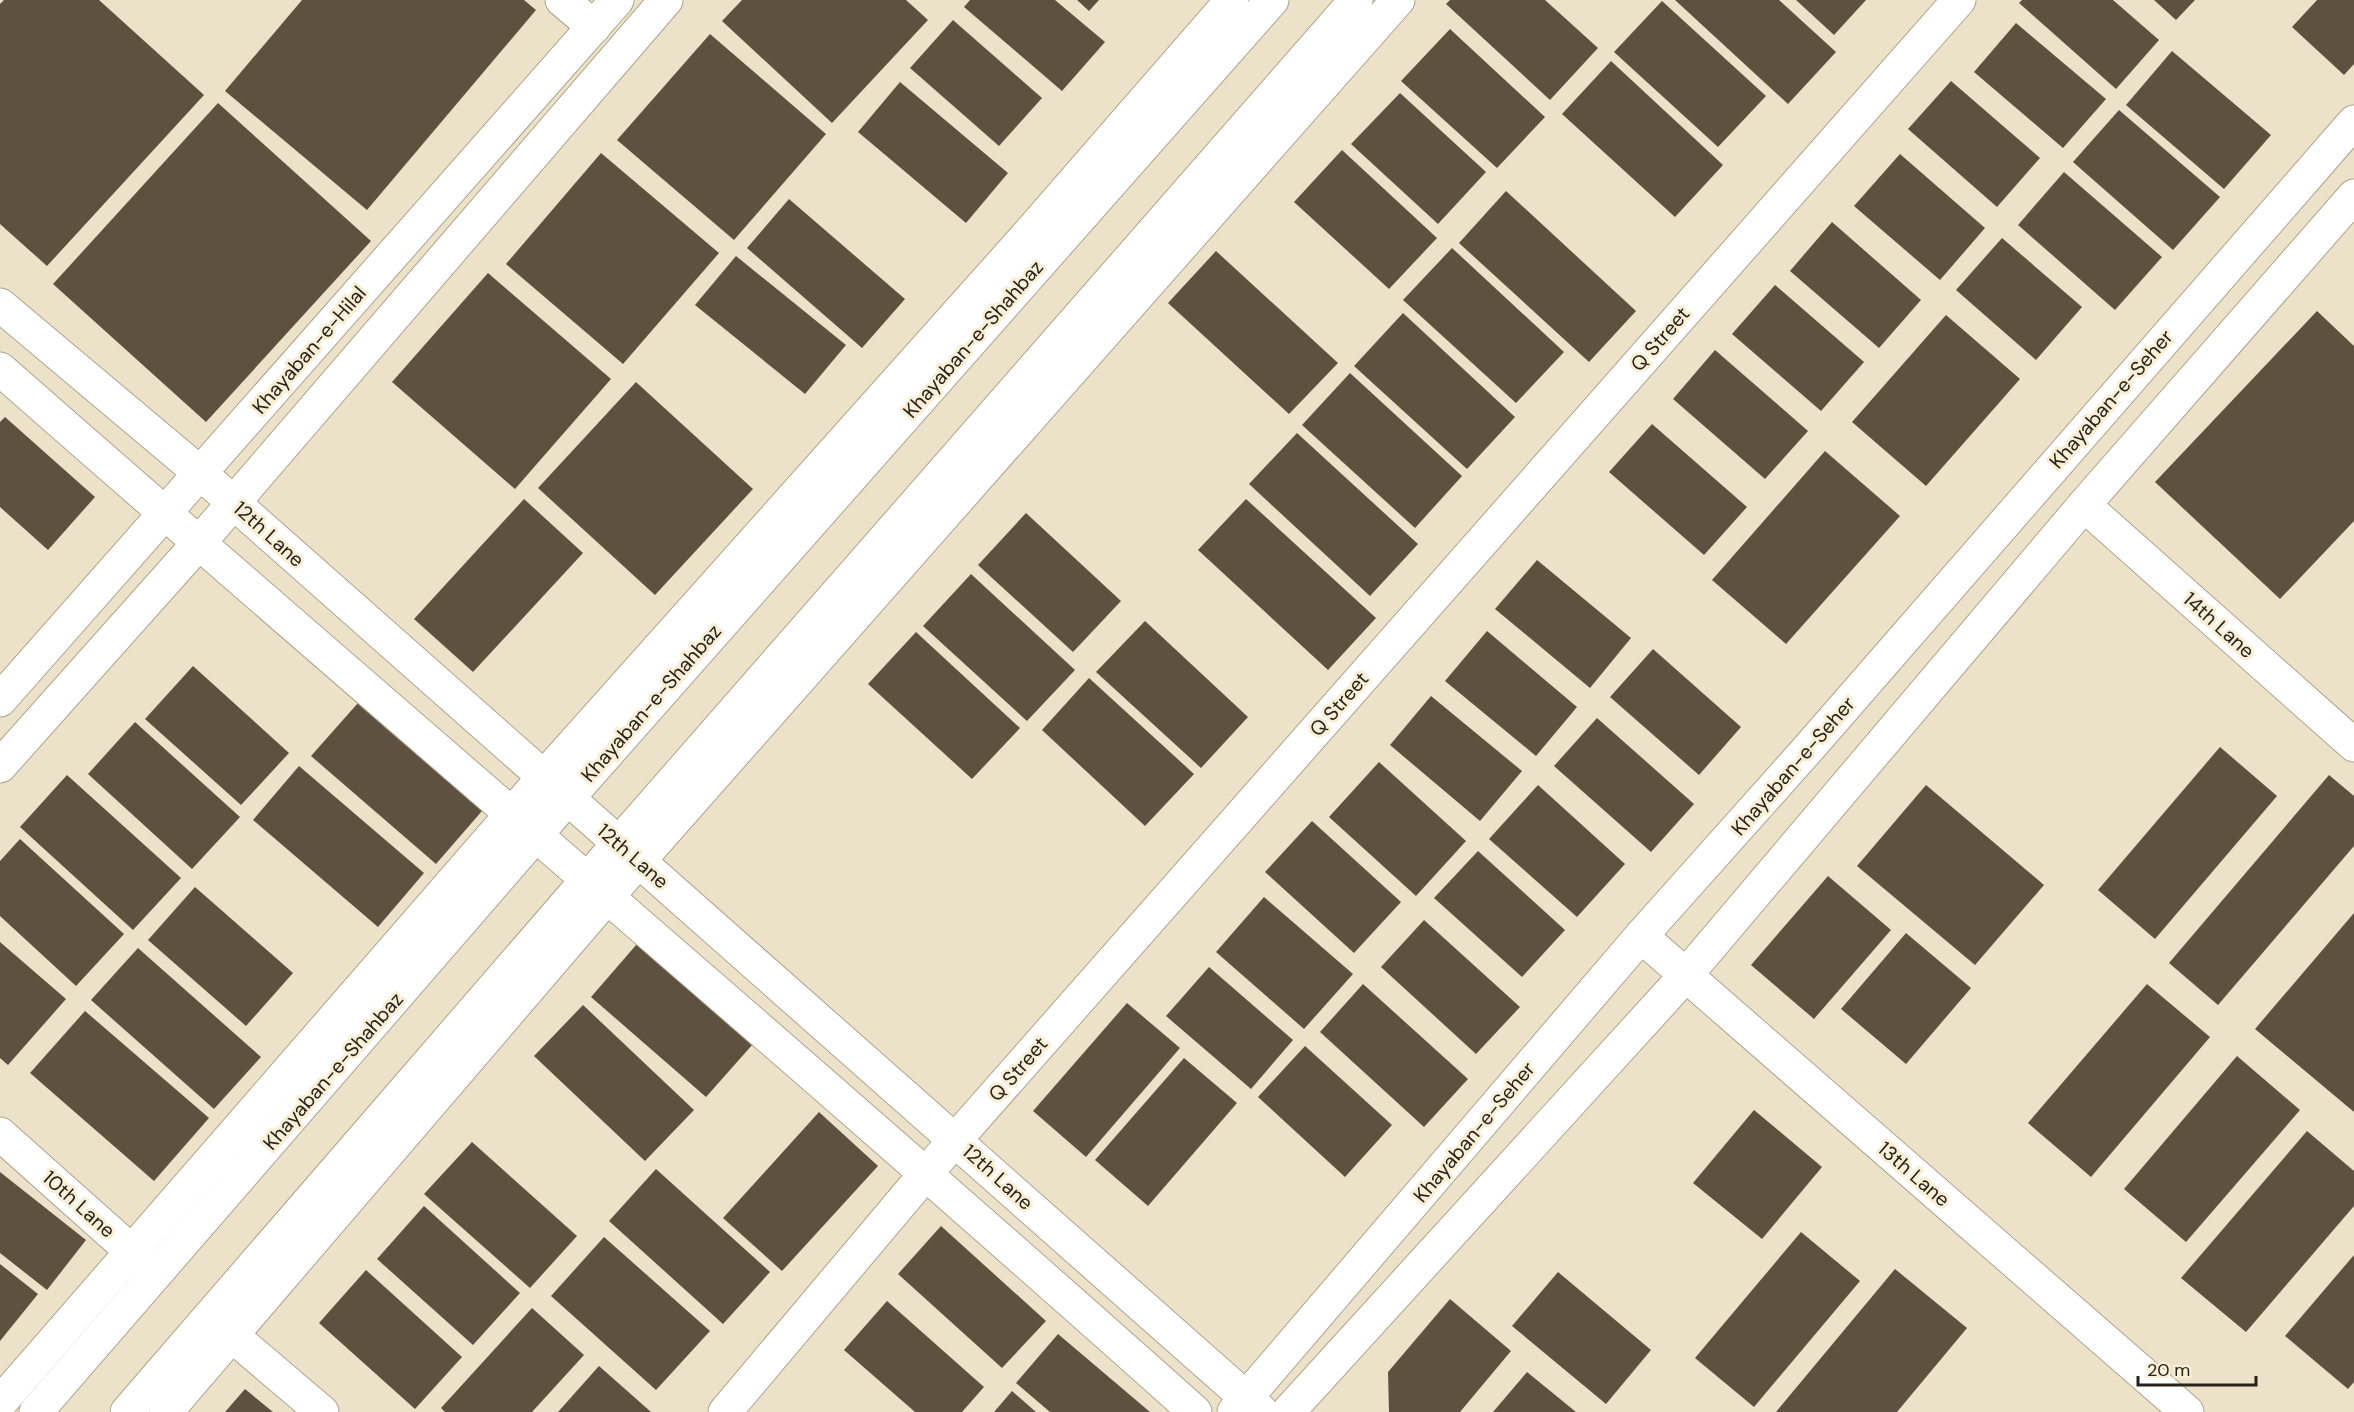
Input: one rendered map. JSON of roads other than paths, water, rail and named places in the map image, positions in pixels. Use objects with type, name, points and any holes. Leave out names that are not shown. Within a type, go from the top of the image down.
[{"type":"street","points":[[562,0],[594,27]]},
{"type":"street","name":"Khayaban-e-Hilal","points":[[0,700],[163,512],[200,473],[617,0]]},
{"type":"street","points":[[0,766],[234,503],[666,0]]},
{"type":"street","points":[[555,789],[1232,0]]},
{"type":"street","name":"Khayaban-e-Shahbaz","points":[[36,1412],[157,1274],[555,789],[1272,0]]},
{"type":"street","points":[[127,1412],[221,1327],[1356,0]]},
{"type":"street","points":[[629,852],[1398,0]]},
{"type":"street","name":"Q Street","points":[[725,1412],[927,1172],[1959,0]]},
{"type":"street","name":"Khayaban-e-Seher","points":[[1247,1408],[1641,936],[1815,741],[2354,122]]},
{"type":"street","points":[[1288,1412],[1686,975],[2084,505],[2354,196]]},
{"type":"street","name":"12th Lane","points":[[0,305],[200,473],[555,789],[956,1140],[1247,1408]]},
{"type":"street","points":[[0,369],[198,544],[927,1172],[1195,1412]]},
{"type":"street","name":"14th Lane","points":[[2084,505],[2354,745]]},
{"type":"street","points":[[0,1404],[131,1251],[524,825]]},
{"type":"street","name":"13th Lane","points":[[1641,936],[2187,1412]]},
{"type":"street","name":"10th Lane","points":[[0,1134],[157,1274]]},
{"type":"street","points":[[166,1412],[221,1327]]},
{"type":"street","points":[[221,1327],[322,1412]]}]
